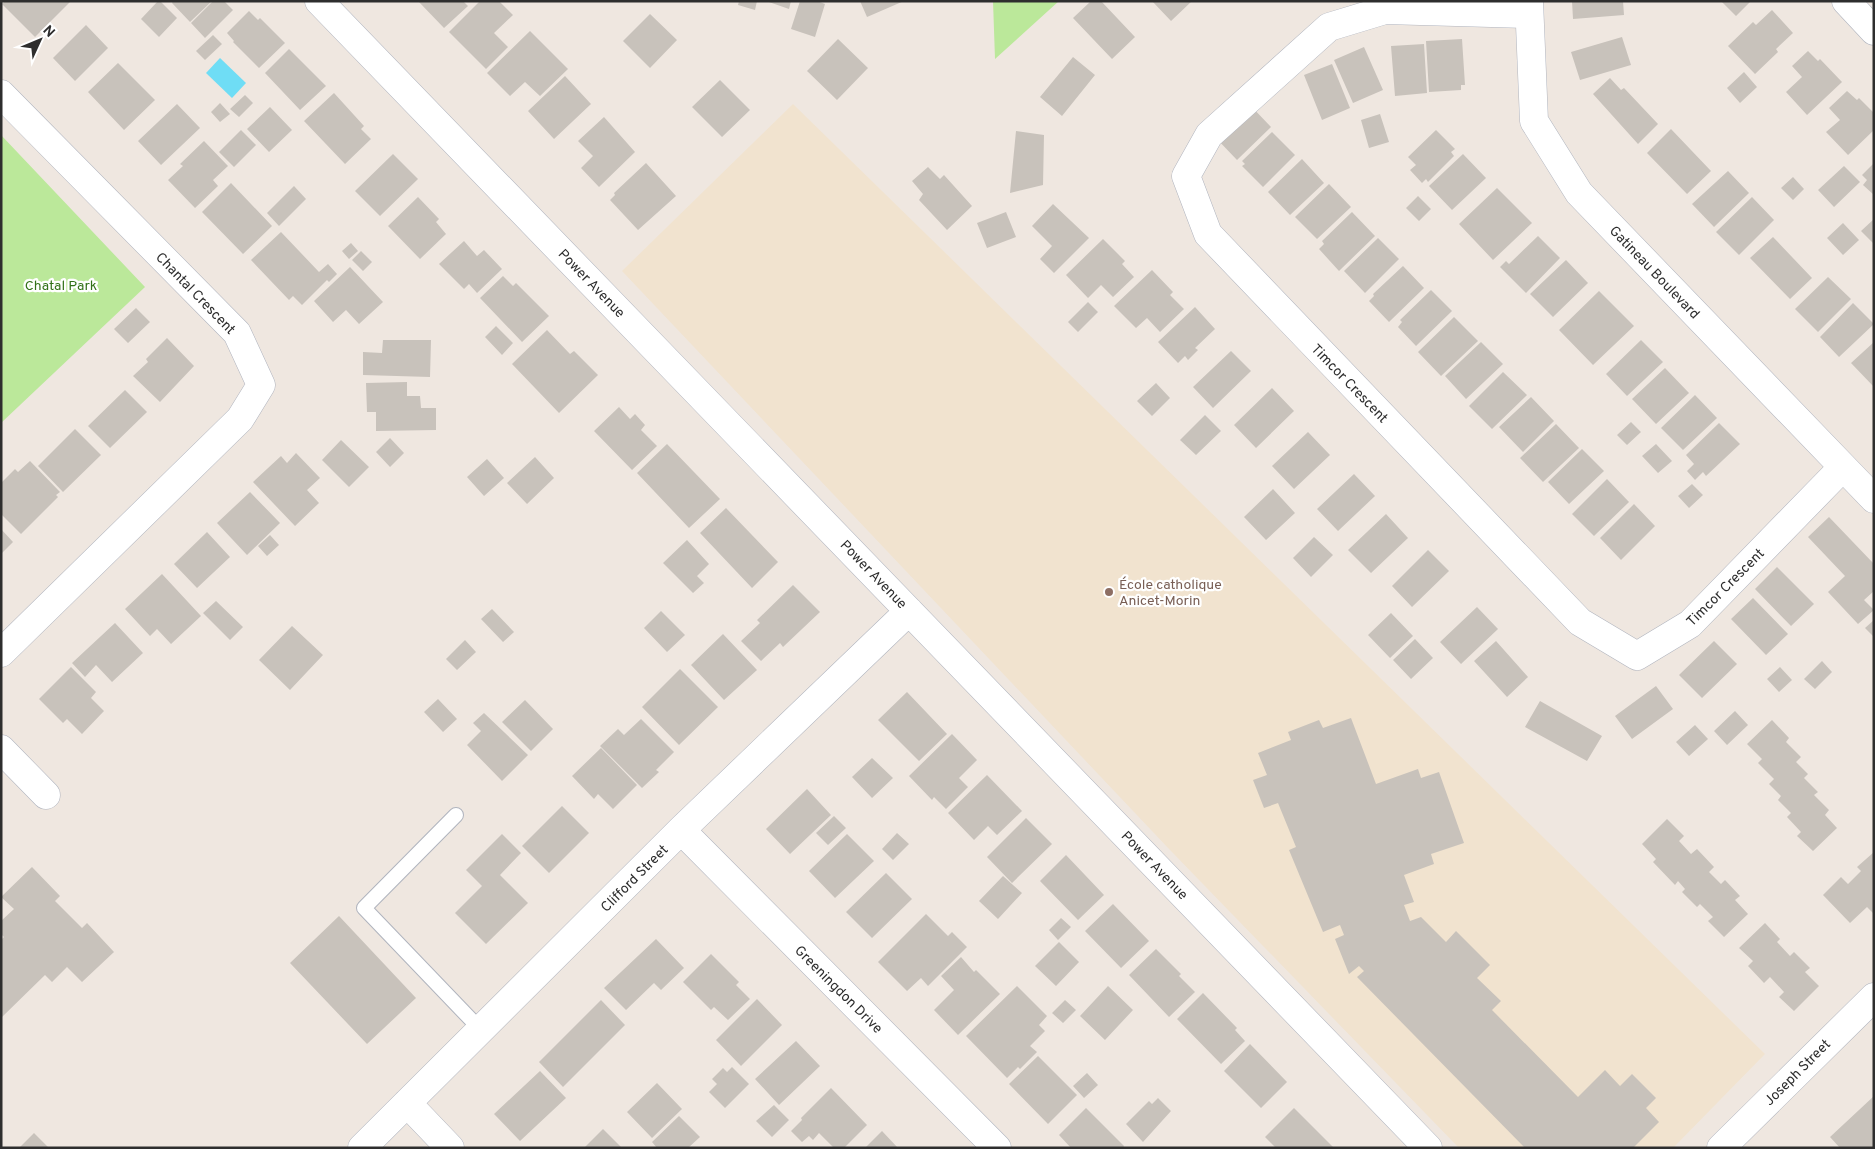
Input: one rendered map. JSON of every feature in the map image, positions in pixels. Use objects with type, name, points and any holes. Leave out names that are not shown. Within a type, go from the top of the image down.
[{"type":"street","name":"Power Avenue","points":[[319,1],[1428,1148]]},
{"type":"street","points":[[1846,1],[1874,31]]},
{"type":"street","name":"Gatineau Boulevard","points":[[1529,8],[1534,122],[1579,193],[1874,499]]},
{"type":"street","name":"Timcor Crescent","points":[[1529,8],[1385,10],[1330,27],[1209,135],[1186,176],[1208,234],[1580,622],[1637,656],[1690,624],[1843,467]]},
{"type":"street","name":"Chantal Crescent","points":[[1,94],[237,333],[261,385],[240,419],[1,654]]},
{"type":"street","name":"Clifford Street","points":[[362,1148],[681,830],[909,611]]},
{"type":"street","points":[[1,749],[46,795]]},
{"type":"street","name":"Greeningdon Drive","points":[[681,830],[997,1148]]},
{"type":"street","name":"Joseph Street","points":[[1721,1148],[1874,996]]},
{"type":"street","points":[[407,1103],[450,1148]]},
{"type":"lane","points":[[456,815],[364,908],[481,1030]]},
{"type":"shaded area","name":"École catholique Anicet-Morin","points":[[793,104],[1765,1054],[1673,1148],[1459,1148],[1170,850],[622,271]]},
{"type":"green space","points":[[993,1],[1059,1],[995,59]]},
{"type":"green space","name":"Chatal Park","points":[[1,135],[145,287],[1,423]]},
{"type":"water","points":[[220,58],[246,83],[232,98],[206,73]]},
{"type":"building","points":[[5,1],[71,1],[35,37],[2,4]]},
{"type":"building","points":[[158,1],[177,18],[159,37],[141,19]]},
{"type":"building","points":[[173,1],[212,1],[190,22],[172,3]]},
{"type":"building","points":[[213,1],[224,1],[233,10],[205,38],[191,23]]},
{"type":"building","points":[[418,1],[463,1],[468,6],[444,28]]},
{"type":"building","points":[[480,1],[499,1],[513,15],[494,33],[508,47],[486,69],[449,32]]},
{"type":"building","points":[[739,1],[757,1],[755,10],[738,5]]},
{"type":"building","points":[[766,1],[791,1],[789,9]]},
{"type":"building","points":[[800,1],[817,1],[825,4],[815,37],[791,29]]},
{"type":"building","points":[[860,1],[904,1],[867,17]]},
{"type":"building","points":[[1091,1],[1101,1],[1135,37],[1112,59],[1073,18]]},
{"type":"building","points":[[1152,1],[1192,1],[1171,21]]},
{"type":"building","points":[[1572,1],[1623,1],[1624,15],[1573,19]]},
{"type":"building","points":[[1721,1],[1751,1],[1736,16]]},
{"type":"building","points":[[1772,10],[1793,33],[1776,49],[1778,52],[1755,74],[1728,46],[1753,22],[1756,25]]},
{"type":"building","points":[[249,11],[258,20],[260,18],[285,43],[259,68],[233,42],[227,33]]},
{"type":"building","points":[[650,14],[677,40],[650,68],[623,41]]},
{"type":"building","points":[[86,25],[108,48],[75,81],[53,58]]},
{"type":"building","points":[[530,31],[568,69],[540,96],[525,82],[510,96],[487,73]]},
{"type":"building","points":[[213,35],[222,44],[205,60],[196,51]]},
{"type":"building","points":[[1622,37],[1631,65],[1580,80],[1571,52]]},
{"type":"building","points":[[838,39],[868,68],[837,100],[807,71]]},
{"type":"building","points":[[1462,39],[1465,85],[1461,85],[1461,90],[1429,92],[1426,41]]},
{"type":"building","points":[[1424,44],[1427,93],[1395,96],[1391,46]]},
{"type":"building","points":[[1364,47],[1383,90],[1353,103],[1334,60]]},
{"type":"building","points":[[289,49],[326,86],[300,110],[265,73]]},
{"type":"building","points":[[1808,51],[1818,61],[1820,59],[1842,82],[1807,115],[1786,92],[1802,77],[1792,66]]},
{"type":"building","points":[[1073,57],[1095,75],[1062,116],[1040,97]]},
{"type":"building","points":[[118,63],[155,100],[124,130],[88,92]]},
{"type":"building","points":[[1332,64],[1350,108],[1322,120],[1304,75]]},
{"type":"building","points":[[1744,72],[1757,87],[1740,103],[1727,88]]},
{"type":"building","points":[[565,76],[591,104],[554,139],[528,111]]},
{"type":"building","points":[[1610,78],[1621,90],[1624,88],[1658,124],[1638,144],[1593,94]]},
{"type":"building","points":[[720,80],[750,110],[722,137],[692,107]]},
{"type":"building","points":[[1847,91],[1857,100],[1859,98],[1874,113],[1874,130],[1848,155],[1826,132],[1840,120],[1829,108]]},
{"type":"building","points":[[334,93],[364,126],[361,129],[371,139],[345,164],[304,121]]},
{"type":"building","points":[[245,95],[253,103],[239,117],[230,109]]},
{"type":"building","points":[[220,103],[230,114],[220,122],[211,112]]},
{"type":"building","points":[[177,104],[200,128],[161,165],[138,141]]},
{"type":"building","points":[[1249,104],[1271,127],[1237,160],[1215,137]]},
{"type":"building","points":[[270,107],[292,130],[269,152],[247,129]]},
{"type":"building","points":[[1380,114],[1389,142],[1369,148],[1361,120]]},
{"type":"building","points":[[604,117],[635,152],[599,187],[581,168],[593,156],[578,141]]},
{"type":"building","points":[[1671,129],[1711,171],[1687,194],[1647,153]]},
{"type":"building","points":[[241,130],[256,145],[234,167],[219,152]]},
{"type":"building","points":[[1436,130],[1455,149],[1451,152],[1454,156],[1428,182],[1426,179],[1422,183],[1410,170],[1416,165],[1408,157]]},
{"type":"building","points":[[1016,131],[1044,135],[1043,185],[1010,193]]},
{"type":"building","points":[[1272,132],[1295,155],[1263,187],[1242,166],[1245,164],[1242,161]]},
{"type":"building","points":[[204,141],[228,166],[213,180],[218,186],[195,208],[168,180],[183,166],[180,164]]},
{"type":"building","points":[[393,154],[418,179],[380,216],[355,191]]},
{"type":"building","points":[[1463,154],[1486,178],[1452,210],[1429,186]]},
{"type":"building","points":[[1302,159],[1324,183],[1290,215],[1268,192]]},
{"type":"building","points":[[646,163],[676,196],[638,230],[610,200],[615,195],[614,193]]},
{"type":"building","points":[[1874,163],[1874,195],[1863,185],[1867,180],[1862,175]]},
{"type":"building","points":[[1844,166],[1860,182],[1834,207],[1818,190]]},
{"type":"building","points":[[928,167],[940,179],[944,175],[972,206],[947,230],[919,200],[923,194],[912,181]]},
{"type":"building","points":[[1728,171],[1749,193],[1714,227],[1692,204]]},
{"type":"building","points":[[1793,177],[1804,189],[1793,200],[1781,188]]},
{"type":"building","points":[[231,183],[272,226],[243,254],[202,212]]},
{"type":"building","points":[[1329,184],[1351,207],[1317,239],[1295,217]]},
{"type":"building","points":[[294,186],[306,199],[279,226],[267,213]]},
{"type":"building","points":[[1497,188],[1532,223],[1493,260],[1459,224]]},
{"type":"building","points":[[1418,196],[1431,209],[1419,221],[1406,208]]},
{"type":"building","points":[[418,197],[439,219],[436,222],[446,234],[420,259],[388,226]]},
{"type":"building","points":[[1752,197],[1774,220],[1739,255],[1716,232]]},
{"type":"building","points":[[1053,204],[1089,238],[1054,273],[1040,259],[1052,246],[1032,226]]},
{"type":"building","points":[[1006,212],[1016,237],[987,248],[977,223]]},
{"type":"building","points":[[1352,212],[1375,236],[1339,271],[1319,249],[1324,244],[1322,241]]},
{"type":"building","points":[[1874,219],[1874,244],[1861,231]]},
{"type":"building","points":[[1843,223],[1859,240],[1843,255],[1827,238]]},
{"type":"building","points":[[281,232],[319,272],[328,264],[337,274],[329,282],[327,280],[302,305],[293,296],[289,300],[251,260]]},
{"type":"building","points":[[1538,236],[1560,258],[1526,293],[1500,267],[1506,261],[1509,264]]},
{"type":"building","points":[[1773,237],[1812,278],[1790,299],[1750,258]]},
{"type":"building","points":[[1378,238],[1399,259],[1365,293],[1344,271]]},
{"type":"building","points":[[1103,239],[1125,261],[1122,264],[1134,277],[1113,297],[1101,285],[1088,298],[1066,275]]},
{"type":"building","points":[[464,241],[477,256],[484,250],[502,269],[477,293],[469,284],[464,289],[439,264]]},
{"type":"building","points":[[351,243],[358,251],[349,259],[342,251]]},
{"type":"building","points":[[361,251],[372,262],[363,271],[352,260]]},
{"type":"building","points":[[1566,260],[1588,283],[1553,317],[1530,294]]},
{"type":"building","points":[[1403,266],[1424,288],[1389,322],[1369,301],[1374,296],[1373,294]]},
{"type":"building","points":[[350,267],[383,302],[359,324],[346,310],[333,322],[314,301]]},
{"type":"building","points":[[1152,270],[1173,292],[1170,295],[1184,309],[1160,332],[1147,318],[1136,328],[1114,306]]},
{"type":"building","points":[[503,276],[513,286],[516,283],[549,316],[522,342],[480,298]]},
{"type":"building","points":[[1828,277],[1851,299],[1818,332],[1795,309]]},
{"type":"building","points":[[1431,290],[1452,311],[1416,346],[1398,327],[1402,322],[1400,320]]},
{"type":"building","points":[[1599,291],[1634,326],[1593,365],[1559,330]]},
{"type":"building","points":[[1088,302],[1098,312],[1078,332],[1068,322]]},
{"type":"building","points":[[1853,303],[1874,324],[1839,357],[1820,337]]},
{"type":"building","points":[[1195,307],[1215,329],[1195,348],[1198,350],[1188,360],[1185,356],[1178,363],[1158,342]]},
{"type":"building","points":[[136,308],[150,322],[128,343],[114,329]]},
{"type":"building","points":[[1454,317],[1478,341],[1441,376],[1418,352]]},
{"type":"building","points":[[496,326],[513,343],[502,355],[485,337]]},
{"type":"building","points":[[547,330],[570,354],[574,351],[598,375],[559,413],[512,364]]},
{"type":"building","points":[[167,338],[194,366],[160,402],[133,376],[148,362],[146,359]]},
{"type":"building","points":[[383,340],[431,340],[430,377],[363,375],[363,352],[382,353]]},
{"type":"building","points":[[1641,340],[1663,362],[1627,396],[1606,374]]},
{"type":"building","points":[[1481,342],[1503,364],[1466,399],[1445,376]]},
{"type":"building","points":[[1874,342],[1874,387],[1851,363]]},
{"type":"building","points":[[1231,351],[1251,371],[1213,408],[1193,387]]},
{"type":"building","points":[[1665,368],[1689,393],[1656,424],[1632,399]]},
{"type":"building","points":[[1503,372],[1527,395],[1492,429],[1469,406]]},
{"type":"building","points":[[407,382],[407,396],[420,396],[421,408],[436,408],[436,430],[376,431],[376,412],[367,412],[366,383]]},
{"type":"building","points":[[1156,383],[1170,398],[1152,416],[1137,401]]},
{"type":"building","points":[[1272,388],[1294,411],[1256,448],[1234,425]]},
{"type":"building","points":[[125,390],[147,412],[110,448],[88,426]]},
{"type":"building","points":[[1695,395],[1717,418],[1683,450],[1661,428]]},
{"type":"building","points":[[1531,397],[1554,421],[1523,452],[1499,427]]},
{"type":"building","points":[[619,407],[630,419],[635,414],[645,425],[641,430],[657,446],[632,470],[594,431]]},
{"type":"building","points":[[1205,415],[1221,431],[1196,455],[1180,440]]},
{"type":"building","points":[[1631,422],[1641,432],[1627,445],[1617,435]]},
{"type":"building","points":[[1719,423],[1740,444],[1706,476],[1703,472],[1695,480],[1687,471],[1694,464],[1686,455]]},
{"type":"building","points":[[1556,424],[1579,448],[1543,482],[1520,458]]},
{"type":"building","points":[[75,429],[101,455],[63,492],[38,466]]},
{"type":"building","points":[[1308,432],[1330,455],[1294,489],[1272,466]]},
{"type":"building","points":[[390,438],[404,453],[390,467],[376,452]]},
{"type":"building","points":[[341,440],[369,467],[349,487],[322,460]]},
{"type":"building","points":[[667,444],[720,499],[689,528],[637,473]]},
{"type":"building","points":[[1656,444],[1672,461],[1658,473],[1642,456]]},
{"type":"building","points":[[1582,449],[1604,471],[1569,504],[1548,482]]},
{"type":"building","points":[[296,453],[320,478],[307,490],[319,503],[295,526],[253,482],[281,456],[287,463]]},
{"type":"building","points":[[535,457],[554,478],[527,504],[507,483]]},
{"type":"building","points":[[487,459],[504,478],[484,496],[467,477]]},
{"type":"building","points":[[30,461],[60,492],[56,495],[58,497],[21,534],[1,514],[1,483],[15,469],[18,472]]},
{"type":"building","points":[[1354,474],[1375,496],[1338,531],[1317,509]]},
{"type":"building","points":[[1607,479],[1629,502],[1594,536],[1572,514]]},
{"type":"building","points":[[1692,484],[1703,495],[1689,508],[1678,496]]},
{"type":"building","points":[[1273,489],[1295,513],[1266,540],[1244,517]]},
{"type":"building","points":[[250,492],[280,523],[247,555],[217,523]]},
{"type":"building","points":[[1634,504],[1655,526],[1621,560],[1600,538]]},
{"type":"building","points":[[726,508],[778,562],[752,588],[700,533]]},
{"type":"building","points":[[1386,514],[1408,538],[1371,573],[1348,550]]},
{"type":"building","points":[[1829,517],[1874,564],[1874,591],[1864,600],[1874,610],[1858,624],[1828,592],[1845,576],[1808,537]]},
{"type":"building","points":[[1,529],[13,542],[1,554]]},
{"type":"building","points":[[207,532],[230,557],[197,588],[174,564]]},
{"type":"building","points":[[270,535],[279,545],[267,556],[258,546]]},
{"type":"building","points":[[1314,537],[1333,555],[1311,577],[1293,558]]},
{"type":"building","points":[[687,540],[709,564],[697,576],[704,583],[693,593],[663,563]]},
{"type":"building","points":[[1428,550],[1449,571],[1412,607],[1392,586]]},
{"type":"building","points":[[1777,567],[1814,604],[1791,626],[1755,589]]},
{"type":"building","points":[[162,574],[201,616],[171,644],[157,629],[150,636],[125,609]]},
{"type":"building","points":[[793,585],[820,612],[783,647],[780,643],[761,661],[741,641],[760,623],[757,620]]},
{"type":"building","points":[[1753,598],[1788,634],[1766,655],[1731,619]]},
{"type":"building","points":[[216,601],[243,627],[230,640],[203,613]]},
{"type":"building","points":[[1477,607],[1498,629],[1461,664],[1440,642]]},
{"type":"building","points":[[492,609],[514,632],[503,642],[481,619]]},
{"type":"building","points":[[661,611],[685,635],[667,652],[644,628]]},
{"type":"building","points":[[1391,613],[1413,636],[1390,658],[1368,635]]},
{"type":"building","points":[[1874,620],[1874,637],[1865,628]]},
{"type":"building","points":[[115,623],[143,653],[112,682],[96,665],[85,677],[72,663]]},
{"type":"building","points":[[292,626],[323,655],[290,690],[259,660]]},
{"type":"building","points":[[723,634],[757,670],[724,700],[691,665]]},
{"type":"building","points":[[1415,639],[1433,658],[1411,679],[1393,660]]},
{"type":"building","points":[[465,640],[476,652],[457,670],[446,659]]},
{"type":"building","points":[[1496,641],[1528,677],[1507,697],[1474,661]]},
{"type":"building","points":[[1714,641],[1737,664],[1702,698],[1679,675]]},
{"type":"building","points":[[1822,661],[1832,672],[1815,689],[1804,679]]},
{"type":"building","points":[[71,667],[96,692],[91,698],[104,711],[82,734],[67,719],[63,723],[39,699]]},
{"type":"building","points":[[1780,667],[1792,680],[1779,692],[1767,679]]},
{"type":"building","points":[[680,669],[718,707],[679,745],[642,707]]},
{"type":"building","points":[[1656,686],[1673,709],[1632,739],[1615,716]]},
{"type":"building","points":[[907,692],[947,734],[919,761],[878,720]]},
{"type":"building","points":[[438,699],[457,719],[443,732],[424,712]]},
{"type":"building","points":[[525,700],[553,729],[531,751],[502,722]]},
{"type":"building","points":[[1540,701],[1602,736],[1587,761],[1525,727]]},
{"type":"building","points":[[1735,711],[1748,725],[1727,745],[1714,731]]},
{"type":"building","points":[[484,713],[528,755],[502,781],[467,745],[481,731],[473,723]]},
{"type":"building","points":[[1351,718],[1376,784],[1418,769],[1421,778],[1439,772],[1464,843],[1431,854],[1434,864],[1404,875],[1414,902],[1404,905],[1410,921],[1421,917],[1446,942],[1456,931],[1490,965],[1477,978],[1501,1001],[1492,1010],[1578,1097],[1605,1070],[1620,1086],[1632,1074],[1656,1098],[1646,1108],[1659,1122],[1633,1148],[1525,1148],[1357,977],[1364,971],[1359,966],[1349,974],[1335,939],[1344,935],[1340,925],[1323,932],[1289,850],[1296,847],[1278,803],[1264,808],[1253,780],[1267,775],[1258,753],[1291,740],[1288,732],[1319,720],[1323,728]]},
{"type":"building","points":[[641,719],[674,752],[656,770],[659,772],[642,788],[600,746],[618,729],[624,735]]},
{"type":"building","points":[[1772,720],[1789,738],[1786,742],[1801,757],[1796,762],[1808,774],[1804,778],[1818,792],[1814,795],[1829,810],[1825,815],[1837,828],[1813,851],[1797,836],[1801,832],[1787,817],[1791,813],[1778,800],[1781,796],[1769,784],[1774,779],[1758,763],[1762,759],[1747,744]]},
{"type":"building","points":[[1695,725],[1708,739],[1689,756],[1676,742]]},
{"type":"building","points":[[952,734],[977,760],[959,778],[968,787],[946,809],[934,797],[932,800],[909,776]]},
{"type":"building","points":[[601,748],[637,785],[613,809],[598,794],[594,799],[572,776]]},
{"type":"building","points":[[872,758],[893,778],[872,798],[852,777]]},
{"type":"building","points":[[987,775],[1022,811],[997,835],[988,826],[974,840],[948,813]]},
{"type":"building","points":[[807,789],[831,815],[790,854],[766,829]]},
{"type":"building","points":[[562,806],[589,833],[549,873],[522,846]]},
{"type":"building","points":[[834,816],[846,828],[828,845],[816,833]]},
{"type":"building","points":[[1026,818],[1052,844],[1012,883],[987,857]]},
{"type":"building","points":[[1667,819],[1684,836],[1679,841],[1691,854],[1697,849],[1714,867],[1709,872],[1721,884],[1725,880],[1740,896],[1735,900],[1748,914],[1724,937],[1708,921],[1713,917],[1700,904],[1697,907],[1682,892],[1685,889],[1678,881],[1675,885],[1653,862],[1656,859],[1642,844]]},
{"type":"building","points":[[897,833],[909,844],[893,860],[882,849]]},
{"type":"building","points":[[502,834],[521,853],[500,875],[528,903],[486,944],[455,913],[482,886],[466,870]]},
{"type":"building","points":[[847,834],[874,861],[835,898],[809,871]]},
{"type":"building","points":[[1874,852],[1874,912],[1867,907],[1850,923],[1823,895],[1841,877],[1848,884],[1861,871],[1857,867]]},
{"type":"building","points":[[1066,855],[1104,895],[1078,920],[1040,881]]},
{"type":"building","points":[[32,867],[60,896],[55,901],[82,928],[87,923],[114,952],[82,982],[67,967],[52,982],[45,975],[1,1018],[1,940],[4,937],[1,934],[1,921],[14,909],[1,897]]},
{"type":"building","points":[[886,873],[912,899],[872,938],[846,912]]},
{"type":"building","points":[[1003,876],[1022,893],[998,919],[979,901]]},
{"type":"building","points":[[1113,904],[1149,941],[1121,968],[1085,931]]},
{"type":"building","points":[[926,914],[948,936],[952,932],[967,947],[928,986],[921,978],[907,991],[878,962]]},
{"type":"building","points":[[339,916],[416,998],[367,1044],[290,963]]},
{"type":"building","points":[[1061,918],[1071,927],[1058,940],[1049,930]]},
{"type":"building","points":[[1765,923],[1780,939],[1777,942],[1790,956],[1794,952],[1810,968],[1805,972],[1819,986],[1794,1011],[1779,997],[1784,992],[1770,977],[1764,983],[1748,966],[1753,961],[1739,948]]},
{"type":"building","points":[[656,939],[684,968],[661,990],[654,983],[626,1010],[604,988]]},
{"type":"building","points":[[1059,942],[1079,962],[1056,986],[1035,966]]},
{"type":"building","points":[[1156,949],[1181,974],[1179,976],[1195,992],[1169,1017],[1129,975]]},
{"type":"building","points":[[711,954],[739,982],[736,985],[750,999],[728,1020],[714,1007],[711,1010],[683,982]]},
{"type":"building","points":[[961,957],[974,972],[976,970],[1000,994],[958,1035],[934,1010],[954,990],[941,976]]},
{"type":"building","points":[[1017,986],[1047,1016],[1039,1025],[1045,1031],[1030,1046],[1037,1052],[1020,1069],[1018,1067],[1007,1078],[966,1036]]},
{"type":"building","points":[[1108,986],[1133,1010],[1105,1040],[1080,1016]]},
{"type":"building","points":[[1203,993],[1237,1028],[1235,1030],[1245,1041],[1221,1064],[1177,1019]]},
{"type":"building","points":[[757,999],[782,1025],[741,1066],[716,1040]]},
{"type":"building","points":[[601,1000],[625,1025],[563,1087],[539,1062]]},
{"type":"building","points":[[1065,1000],[1076,1010],[1063,1023],[1052,1013]]},
{"type":"building","points":[[796,1041],[820,1066],[779,1105],[755,1079]]},
{"type":"building","points":[[1250,1044],[1287,1082],[1261,1108],[1224,1071]]},
{"type":"building","points":[[1038,1056],[1077,1095],[1048,1124],[1009,1084]]},
{"type":"building","points":[[732,1067],[749,1084],[725,1108],[709,1092],[717,1084],[712,1079],[723,1068],[727,1072]]},
{"type":"building","points":[[540,1071],[566,1098],[520,1141],[494,1114]]},
{"type":"building","points":[[1087,1073],[1098,1085],[1084,1098],[1073,1086]]},
{"type":"building","points":[[657,1083],[682,1109],[652,1138],[627,1112]]},
{"type":"building","points":[[831,1088],[867,1125],[844,1148],[834,1148],[819,1133],[813,1140],[809,1136],[802,1142],[791,1131],[802,1120],[801,1118]]},
{"type":"building","points":[[1874,1096],[1874,1148],[1840,1148],[1830,1137]]},
{"type":"building","points":[[1158,1098],[1171,1111],[1143,1142],[1126,1124],[1149,1101],[1152,1104]]},
{"type":"building","points":[[774,1105],[789,1120],[772,1137],[756,1121]]},
{"type":"building","points":[[1086,1108],[1124,1146],[1123,1148],[1071,1148],[1059,1135]]},
{"type":"building","points":[[1294,1108],[1333,1147],[1276,1148],[1265,1137]]},
{"type":"building","points":[[679,1116],[700,1137],[688,1148],[657,1148],[652,1142]]},
{"type":"building","points":[[603,1129],[622,1148],[584,1148]]},
{"type":"building","points":[[882,1131],[898,1148],[865,1148]]},
{"type":"building","points":[[34,1133],[49,1148],[19,1148]]},
{"type":"place","name":"École catholique Anicet-Morin","points":[[1109,592]]}]
